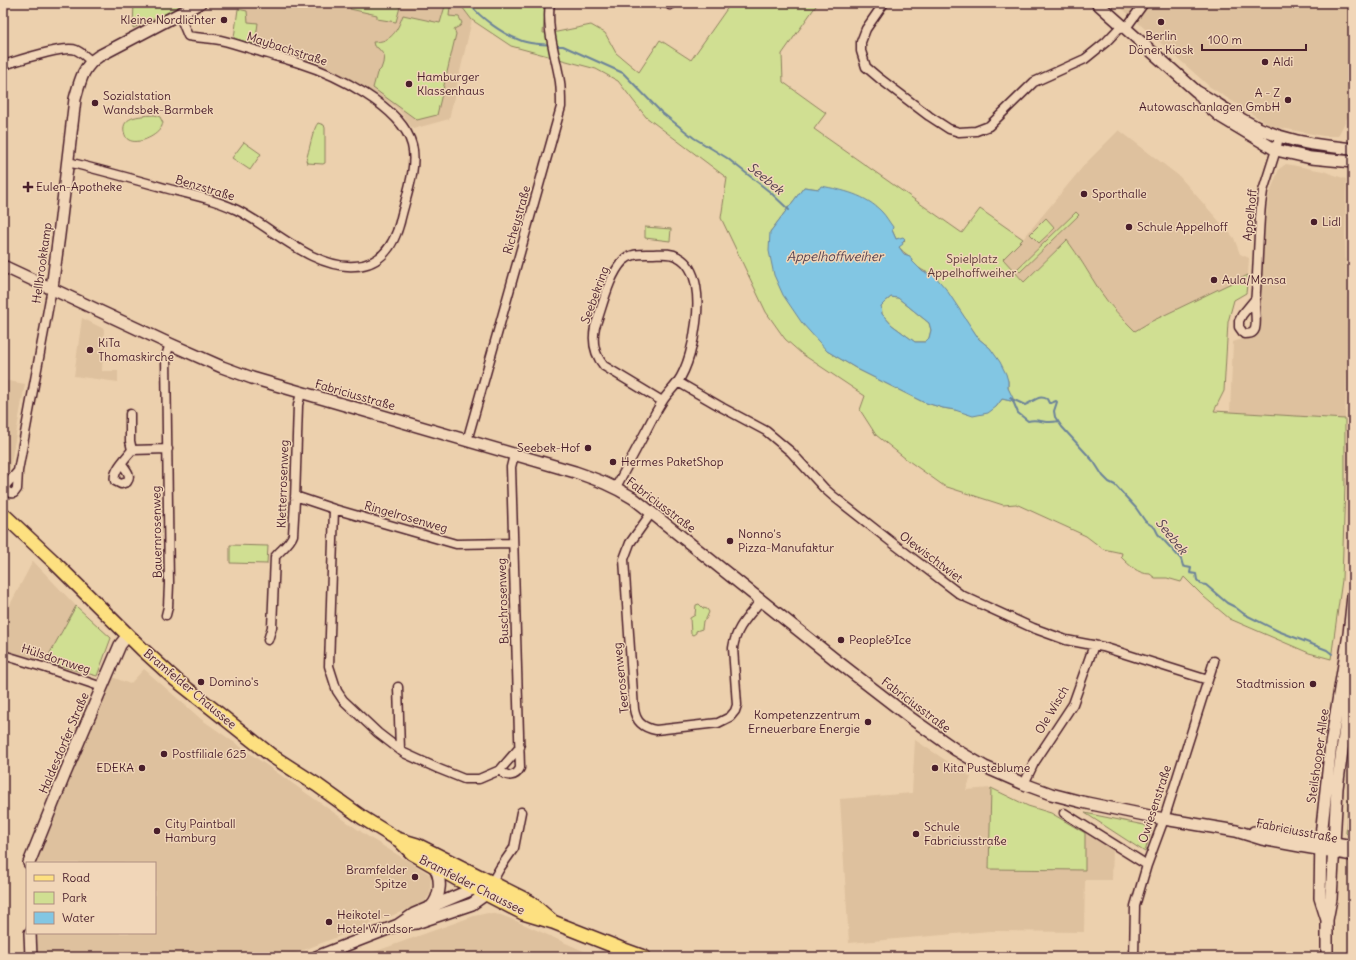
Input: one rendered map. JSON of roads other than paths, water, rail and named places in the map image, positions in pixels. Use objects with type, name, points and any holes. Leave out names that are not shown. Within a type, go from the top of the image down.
[{"type":"main road","name":"Bramfelder Chaussee","points":[[3,514],[176,680],[272,756],[363,818],[398,839],[417,845],[530,902],[553,922]]},
{"type":"main road","name":"Bramfelder Chaussee","points":[[398,839],[412,854],[524,913],[553,922],[644,957]]},
{"type":"street","points":[[3,65],[48,52],[71,49],[77,50],[91,61],[122,43],[200,3]]},
{"type":"street","name":"Richeystraße","points":[[467,441],[560,107],[560,82],[551,42],[550,3]]},
{"type":"street","points":[[884,3],[866,29],[861,42],[861,51],[866,67],[929,116],[942,125],[959,132],[976,131],[989,126],[1034,82],[1085,59],[1124,27],[1144,3]]},
{"type":"street","points":[[1097,3],[1196,90],[1214,100],[1244,121],[1279,137],[1305,144],[1353,148]]},
{"type":"street","name":"Maybachstraße","points":[[179,14],[188,36],[221,40],[301,63],[334,77],[366,94],[392,113],[403,125],[411,142],[413,166],[397,233],[391,246],[379,259],[365,264],[348,266]]},
{"type":"street","name":"Hellbrookkamp","points":[[18,471],[52,288],[75,98],[85,70],[91,61]]},
{"type":"street","points":[[1196,90],[1206,105],[1221,117],[1276,150],[1311,158],[1353,162]]},
{"type":"street","name":"Appelhoff","points":[[1256,298],[1263,190],[1279,137]]},
{"type":"street","name":"Benzstraße","points":[[68,162],[211,200],[237,210],[315,258],[348,266]]},
{"type":"street","name":"Seebekring","points":[[616,487],[662,401],[678,382],[690,354],[696,322],[697,295],[693,276],[686,263],[674,255],[640,254],[627,257],[617,267],[612,278],[593,341],[595,352],[604,366],[662,401]]},
{"type":"street","name":"Fabriciusstraße","points":[[3,266],[170,344],[239,374],[604,481],[616,487],[652,512],[889,701],[949,746],[985,767],[1024,784],[1051,794],[1082,802],[1164,819],[1236,831],[1274,832],[1320,845],[1334,847],[1353,846]]},
{"type":"street","name":"Bauernrosenweg","points":[[166,615],[168,607],[169,584],[166,356],[170,344]]},
{"type":"street","name":"Olewischtwiet","points":[[678,382],[766,431],[791,452],[833,496],[961,595],[1033,628],[1066,640],[1094,645],[1208,680]]},
{"type":"street","name":"Kletterrosenweg","points":[[268,640],[272,627],[275,557],[291,540],[293,535],[296,496],[298,405],[301,393]]},
{"type":"street","points":[[122,464],[132,450],[130,441],[130,414]]},
{"type":"street","points":[[132,450],[168,449]]},
{"type":"street","name":"Buschrosenweg","points":[[500,770],[508,776],[512,776],[517,773],[520,768],[511,467],[514,455]]},
{"type":"street","name":"Ringelrosenweg","points":[[296,496],[334,509],[456,544],[513,543]]},
{"type":"street","points":[[334,509],[329,666],[337,691],[343,700],[378,733],[400,750],[439,770],[464,779],[479,778],[500,770],[520,747]]},
{"type":"street","name":"Teerosenweg","points":[[652,512],[630,543],[624,559],[634,709],[637,720],[641,724],[649,729],[656,730],[718,723],[730,717],[735,711],[737,705],[733,648],[734,638],[737,630],[761,600]]},
{"type":"street","name":"Steilshooper Allee","points":[[1327,920],[1320,898],[1320,845],[1331,744],[1353,596]]},
{"type":"street","name":"Haldesdorfer Straße","points":[[29,862],[61,783],[120,645],[128,635]]},
{"type":"street","name":"Ole Wisch","points":[[1024,784],[1034,763],[1073,704],[1094,645]]},
{"type":"street","name":"Hülsdornweg","points":[[3,655],[102,687]]},
{"type":"street","name":"Owiesenstraße","points":[[1134,957],[1135,906],[1214,661]]},
{"type":"street","name":"Steilshooper Allee","points":[[1327,957],[1327,920],[1331,899],[1339,771],[1353,670]]},
{"type":"street","points":[[398,687],[400,750]]},
{"type":"street","points":[[316,957],[398,925],[414,914],[431,907],[461,895],[480,891],[492,882],[514,848],[521,812]]},
{"type":"street","points":[[1064,813],[1147,865]]},
{"type":"street","name":"Fabriciusstraße","points":[[1334,847],[1353,855]]},
{"type":"street","points":[[431,907],[436,900],[438,892],[438,875],[434,866]]},
{"type":"street","points":[[398,925],[416,923],[460,909],[476,902],[480,891]]},
{"type":"street","points":[[30,934],[31,957]]},
{"type":"water","name":"Appelhoffweiher","points":[[821,186],[838,189],[861,197],[876,206],[893,227],[892,230],[896,239],[903,237],[905,239],[902,242],[903,244],[899,247],[904,254],[910,256],[912,261],[923,272],[934,275],[946,289],[979,339],[990,348],[1000,362],[1006,374],[1008,388],[1013,398],[1011,401],[1002,399],[996,407],[988,413],[973,416],[943,408],[923,402],[859,370],[827,351],[802,323],[783,295],[774,275],[769,251],[770,232],[804,187],[819,189]],"holes":[[[891,297],[898,298],[929,323],[931,330],[929,338],[925,342],[915,342],[892,325],[882,314],[881,306]]]},
{"type":"waterway","name":"Seebek","points":[[469,3],[486,20],[508,35],[525,42],[550,45]]},
{"type":"waterway","name":"Seebek","points":[[555,46],[563,46],[623,73],[661,112],[694,138],[727,158],[770,192],[789,210]]},
{"type":"waterway","name":"Seebek","points":[[1010,398],[1025,405],[1041,397],[1047,399],[1049,403],[1056,401],[1054,411],[1055,417],[1062,427],[1094,462],[1103,476],[1115,485],[1136,508],[1145,521],[1155,528],[1158,534],[1181,559],[1183,566],[1191,568],[1190,573],[1196,574],[1197,580],[1201,584],[1206,585],[1227,603],[1244,614],[1278,631],[1327,650],[1332,654]]},
{"type":"waterway","name":"Seebek","points":[[1013,401],[1018,413],[1028,421],[1058,421]]},
{"type":"place","name":"Kleine Nordlichter","points":[[224,20]]},
{"type":"place","name":"Berlin Döner Kiosk","points":[[1161,22]]},
{"type":"place","name":"Aldi","points":[[1265,62]]},
{"type":"place","name":"Hamburger Klassenhaus","points":[[409,84]]},
{"type":"place","name":"A - Z Autowaschanlagen GmbH","points":[[1288,100]]},
{"type":"place","name":"Sozialstation Wandsbek-Barmbek","points":[[95,103]]},
{"type":"place","name":"Eulen-Apotheke","points":[[28,187]]},
{"type":"place","name":"Sporthalle","points":[[1084,194]]},
{"type":"place","name":"Lidl","points":[[1314,222]]},
{"type":"place","name":"Schule Appelhoff","points":[[1129,227]]},
{"type":"place","name":"Aula/Mensa","points":[[1214,280]]},
{"type":"place","name":"KiTa Thomaskirche","points":[[90,350]]},
{"type":"place","name":"Seebek-Hof","points":[[588,448]]},
{"type":"place","name":"Hermes PaketShop","points":[[613,462]]},
{"type":"place","name":"Nonno's Pizza-Manufaktur","points":[[730,541]]},
{"type":"place","name":"People&Ice","points":[[841,640]]},
{"type":"place","name":"Domino's","points":[[201,682]]},
{"type":"place","name":"Stadtmission","points":[[1313,684]]},
{"type":"place","name":"Kompetenzzentrum Erneuerbare Energie","points":[[868,722]]},
{"type":"place","name":"Postfiliale 625","points":[[164,754]]},
{"type":"place","name":"EDEKA","points":[[142,768]]},
{"type":"place","name":"Kita Pusteblume","points":[[935,768]]},
{"type":"place","name":"City Paintball Hamburg","points":[[157,831]]},
{"type":"place","name":"Schule Fabriciusstraße","points":[[916,834]]},
{"type":"place","name":"Bramfelder Spitze","points":[[415,877]]},
{"type":"place","name":"Heikotel – Hotel Windsor","points":[[329,922]]},
{"type":"park label","name":"Spielplatz Appelhoffweiher","points":[[972,266]]}]
